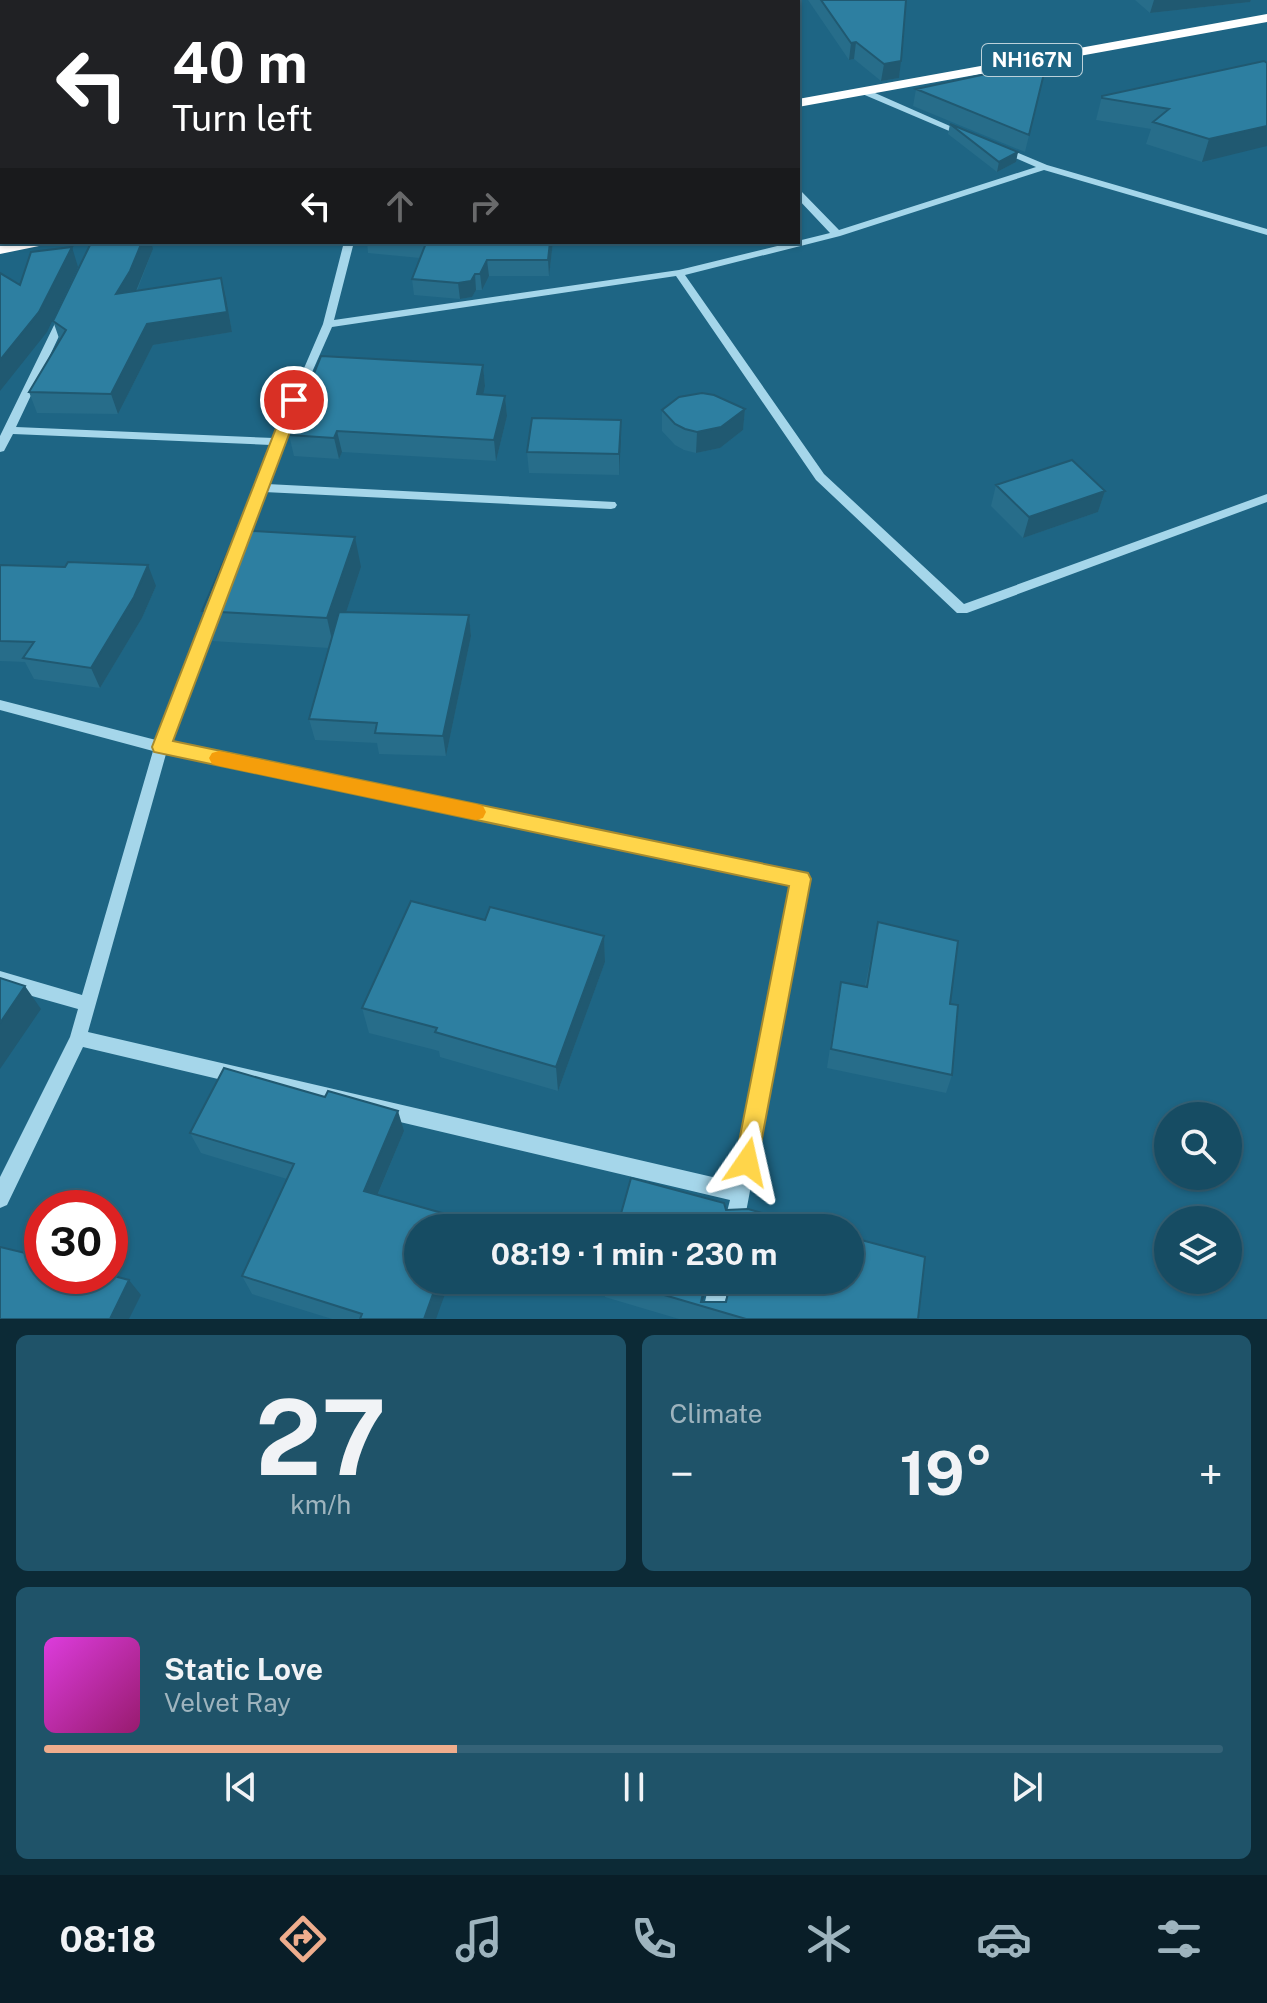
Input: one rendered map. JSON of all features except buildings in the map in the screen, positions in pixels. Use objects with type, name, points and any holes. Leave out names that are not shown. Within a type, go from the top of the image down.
[{"type":"highway","name":"NH167N","points":[[800,103],[1267,18]]},
{"type":"highway","points":[[0,249],[24,244]]},
{"type":"street","points":[[863,91],[974,138]]},
{"type":"street","points":[[988,144],[1044,167],[1267,232]]},
{"type":"street","points":[[800,243],[1044,167]]},
{"type":"street","points":[[800,195],[837,234]]},
{"type":"street","points":[[232,560],[328,324],[348,244]]},
{"type":"street","points":[[328,324],[679,273],[796,244]]},
{"type":"street","points":[[679,273],[820,477],[962,610],[1267,498]]},
{"type":"street","points":[[0,448],[67,309]]},
{"type":"street","points":[[9,430],[278,442]]},
{"type":"street","points":[[259,488],[611,505]]},
{"type":"street","points":[[3,1185],[78,1038],[161,747],[221,589]]},
{"type":"street","points":[[0,705],[161,747],[801,879],[736,1214]]},
{"type":"street","points":[[0,979],[87,1004]]},
{"type":"street","points":[[78,1038],[741,1193]]},
{"type":"street","points":[[711,1319],[717,1294]]},
{"type":"slow traffic","points":[[219,758],[476,812]]},
{"type":"route","points":[[294,400],[161,747],[801,879],[747,1162]]}]
